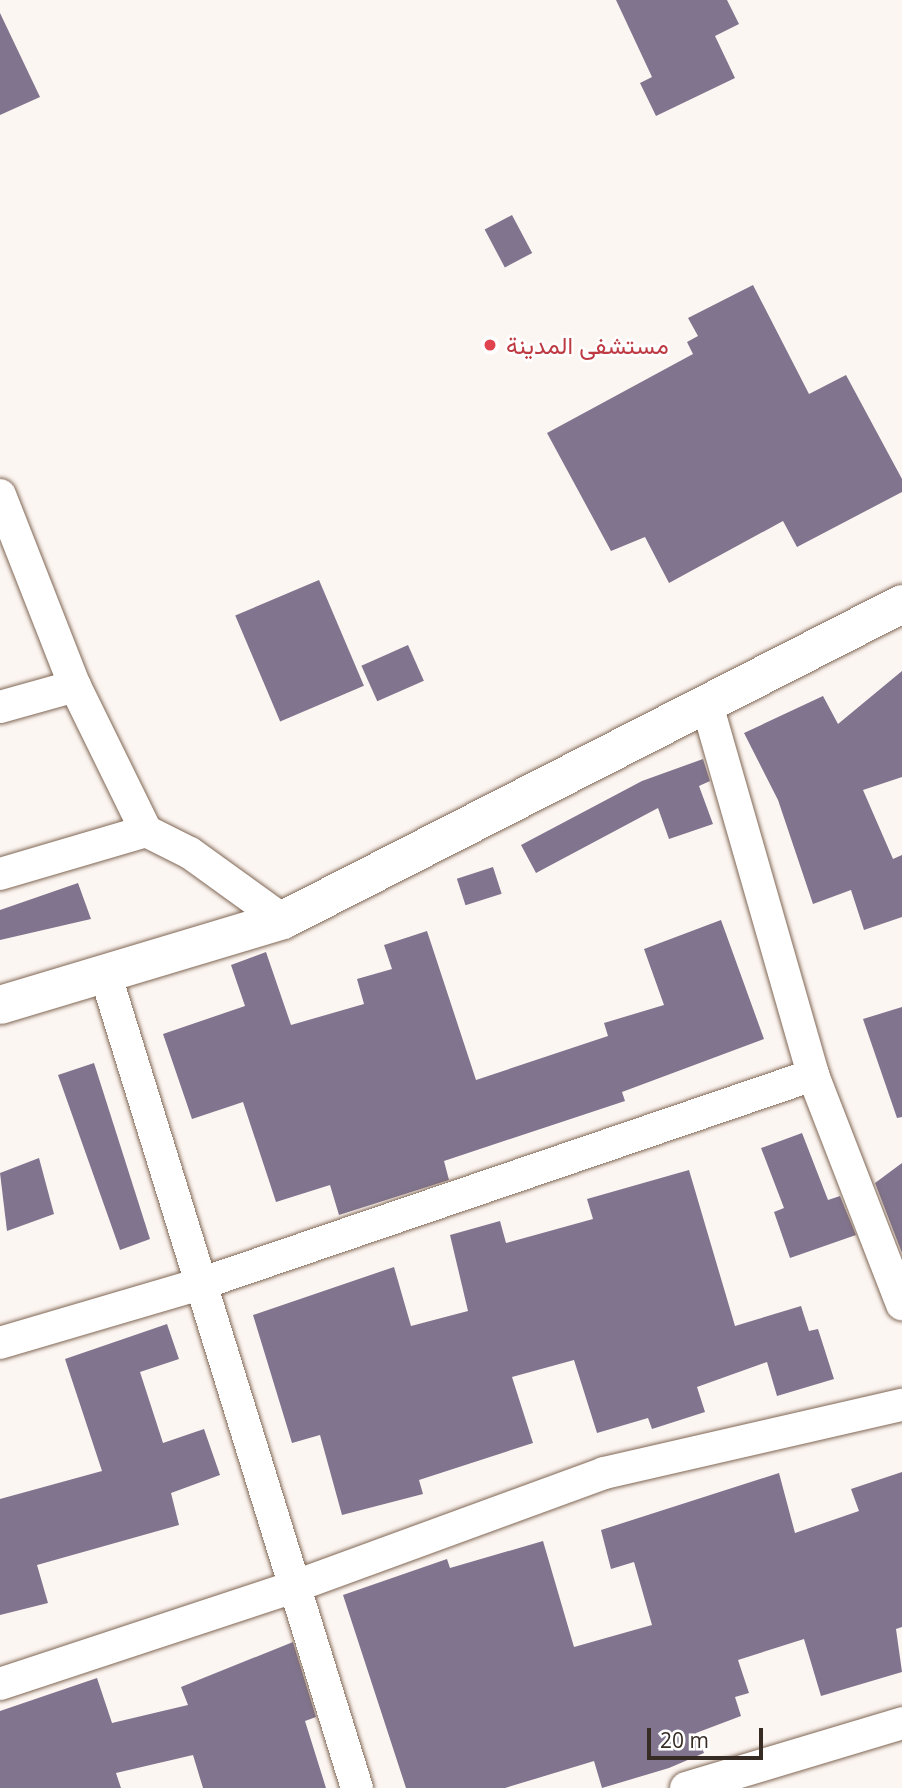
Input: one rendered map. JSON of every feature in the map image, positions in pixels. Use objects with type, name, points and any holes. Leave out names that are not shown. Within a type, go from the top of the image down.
[{"type":"street","points":[[1,501],[75,686],[146,831],[201,860],[283,920]]},
{"type":"street","points":[[0,1005],[283,920],[708,708],[902,604]]},
{"type":"street","points":[[0,707],[75,686]]},
{"type":"street","points":[[708,708],[813,1075],[902,1304]]},
{"type":"street","points":[[0,874],[146,831]]},
{"type":"street","points":[[105,973],[357,1788]]},
{"type":"street","points":[[0,1343],[200,1284],[813,1075]]},
{"type":"street","points":[[0,1684],[293,1587],[604,1473],[902,1405]]},
{"type":"street","points":[[686,1788],[902,1723]]},
{"type":"building","points":[[616,0],[727,0],[739,24],[715,36],[735,78],[656,116],[640,83],[652,77]]},
{"type":"building","points":[[0,13],[40,97],[0,115]]},
{"type":"building","points":[[512,215],[532,253],[505,268],[485,230]]},
{"type":"building","points":[[753,285],[809,394],[846,375],[902,479],[902,492],[797,547],[783,521],[669,583],[645,537],[611,551],[547,433],[693,354],[687,342],[698,336],[688,318]]},
{"type":"building","points":[[319,580],[364,686],[280,721],[235,616]]},
{"type":"building","points":[[408,645],[424,681],[377,701],[361,666]]},
{"type":"building","points":[[902,671],[902,777],[863,790],[893,859],[902,855],[902,917],[864,930],[851,890],[813,904],[778,800],[744,733],[823,696],[838,724]]},
{"type":"building","points":[[703,759],[710,781],[699,786],[713,824],[669,839],[658,808],[536,873],[521,845],[642,781]]},
{"type":"building","points":[[493,867],[502,894],[466,905],[457,879]]},
{"type":"building","points":[[78,883],[91,919],[0,940],[0,910]]},
{"type":"building","points":[[721,920],[764,1039],[622,1092],[625,1101],[444,1161],[449,1180],[339,1215],[330,1185],[276,1202],[243,1102],[192,1119],[163,1034],[245,1006],[231,965],[266,952],[291,1025],[364,1004],[357,979],[392,969],[384,945],[427,931],[476,1080],[608,1036],[604,1023],[664,1005],[644,949]]},
{"type":"building","points":[[902,1007],[902,1117],[897,1118],[863,1019]]},
{"type":"building","points":[[94,1063],[150,1239],[120,1250],[58,1075]]},
{"type":"building","points":[[802,1133],[828,1200],[840,1196],[856,1235],[790,1258],[774,1212],[784,1208],[761,1148]]},
{"type":"building","points":[[39,1158],[54,1214],[7,1231],[0,1173]]},
{"type":"building","points":[[902,1163],[902,1253],[875,1183]]},
{"type":"building","points":[[689,1170],[735,1326],[801,1306],[809,1331],[818,1329],[834,1379],[777,1396],[767,1362],[697,1387],[705,1412],[652,1429],[648,1418],[597,1433],[574,1360],[512,1377],[533,1443],[419,1480],[423,1494],[342,1515],[320,1435],[292,1443],[253,1315],[394,1267],[411,1326],[468,1311],[450,1235],[500,1221],[506,1243],[593,1219],[587,1199]]},
{"type":"building","points":[[167,1324],[179,1359],[140,1372],[163,1443],[204,1429],[220,1475],[171,1493],[179,1525],[37,1565],[48,1603],[0,1615],[0,1499],[102,1471],[65,1359]]},
{"type":"building","points":[[902,1472],[902,1627],[896,1629],[902,1672],[821,1696],[804,1639],[738,1660],[749,1693],[735,1697],[741,1716],[696,1733],[704,1753],[669,1768],[602,1788],[594,1761],[505,1788],[406,1788],[343,1595],[447,1559],[450,1568],[543,1541],[574,1647],[652,1625],[634,1562],[611,1569],[601,1530],[779,1473],[795,1533],[859,1511],[851,1489]]},
{"type":"building","points":[[293,1642],[316,1717],[305,1721],[326,1788],[203,1788],[193,1755],[116,1773],[121,1788],[0,1788],[0,1711],[97,1678],[112,1723],[188,1705],[181,1687]]},
{"type":"place","name":"مستشفى المدينة","points":[[490,345]]}]
